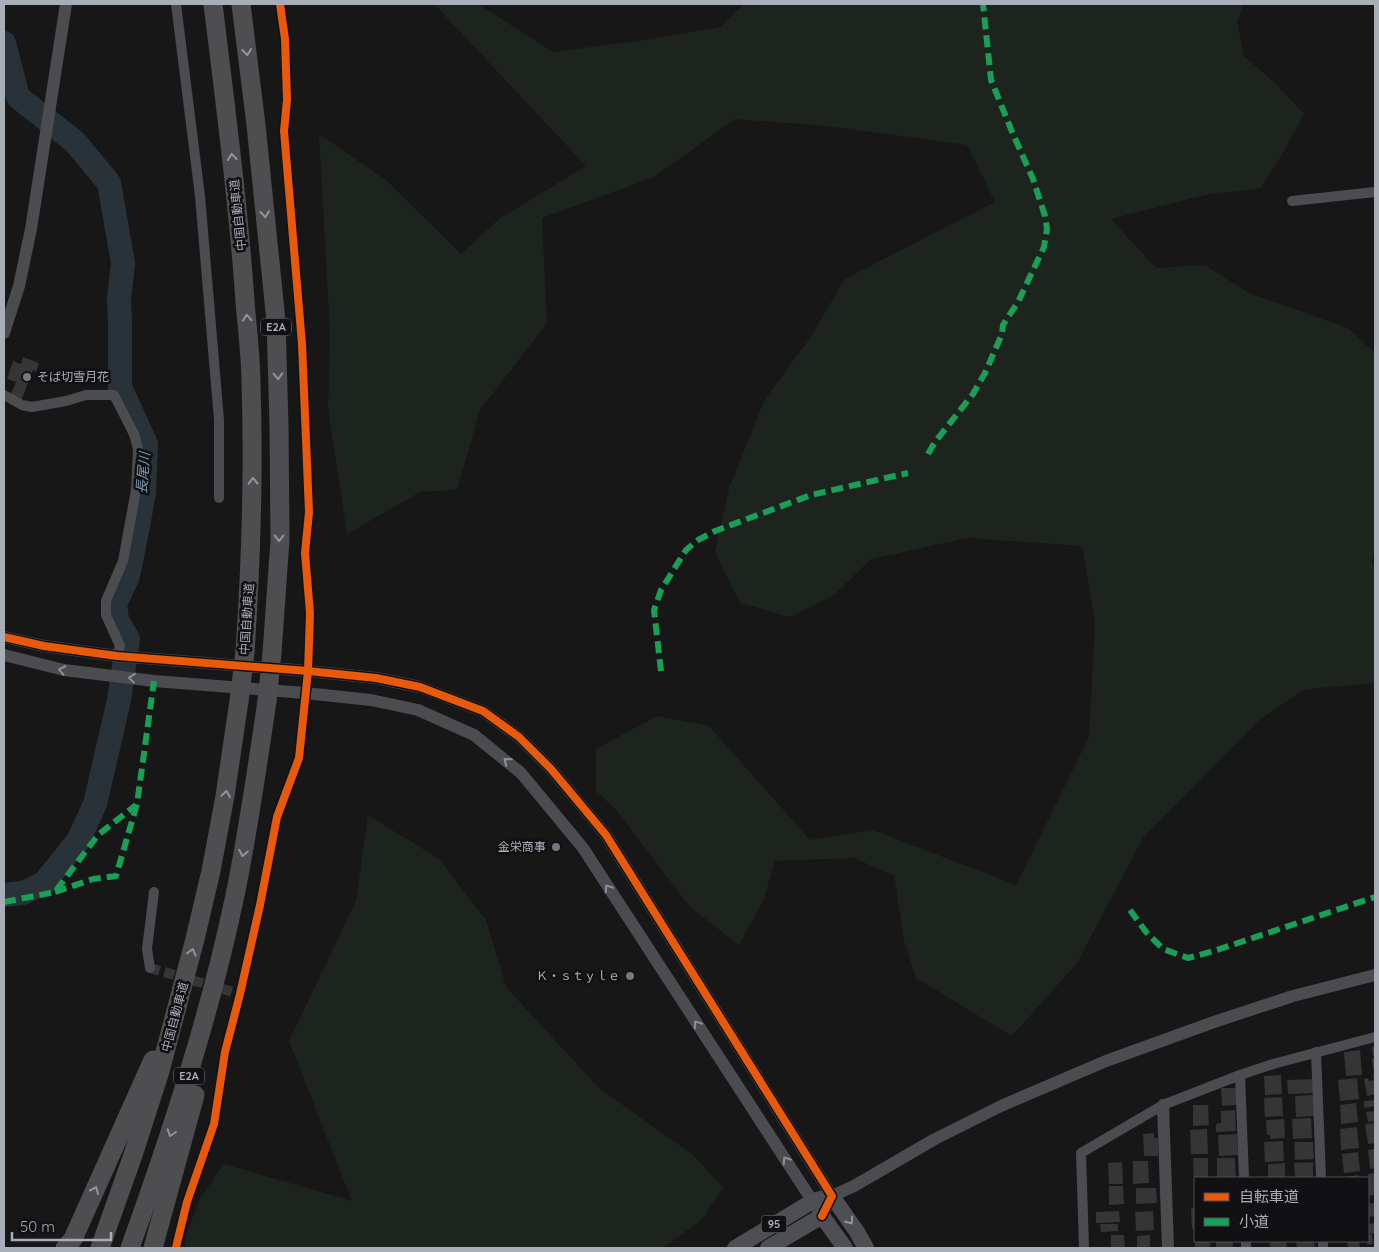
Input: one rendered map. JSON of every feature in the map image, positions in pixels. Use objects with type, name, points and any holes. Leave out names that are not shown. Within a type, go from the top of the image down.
[{"type":"highway","name":"中国自動車道","points":[[100,1248],[154,1090],[180,1000],[195,939],[213,861],[225,796],[245,652],[253,494],[252,382],[229,133],[213,4]]},
{"type":"highway","name":"E2A","points":[[130,1248],[188,1079],[234,900],[252,800],[267,701],[272,653],[280,540],[276,321],[256,125],[241,4]]},
{"type":"highway","points":[[153,1248],[212,1034],[234,900]]},
{"type":"highway","points":[[65,1248],[73,1239],[180,1000]]},
{"type":"main road","name":"95","points":[[735,1248],[813,1201],[832,1196]]},
{"type":"main road","points":[[832,1196],[866,1248]]},
{"type":"main road","name":"95","points":[[768,1248],[822,1216]]},
{"type":"main road","points":[[822,1216],[844,1248]]},
{"type":"street","points":[[4,333],[7,314],[19,286],[30,229],[66,4]]},
{"type":"street","points":[[176,4],[200,196],[219,420],[220,498]]},
{"type":"street","points":[[176,1248],[187,1202],[214,1124],[225,1052],[260,905],[277,817],[299,758],[308,671],[310,613],[305,554],[309,512],[306,432],[302,344],[284,131],[287,100],[286,48],[280,4]]},
{"type":"street","points":[[1292,201],[1375,192]]},
{"type":"street","points":[[4,395],[22,405],[32,407],[66,401],[86,395],[114,395],[134,434],[138,449],[136,490],[123,561],[106,601],[106,615],[120,646],[117,656]]},
{"type":"street","points":[[4,636],[44,646],[117,656],[376,678],[420,687],[483,711],[519,737],[551,769],[606,835],[832,1196]]},
{"type":"street","points":[[4,654],[64,670],[111,676],[372,700],[418,710],[474,734],[520,772],[583,848],[822,1216]]},
{"type":"street","points":[[150,968],[147,949],[154,892]]},
{"type":"street","points":[[822,1216],[832,1196],[854,1186],[935,1139],[1001,1106],[1106,1061],[1214,1022],[1293,996],[1375,975]]},
{"type":"street","points":[[1084,1248],[1081,1153],[1163,1105],[1240,1075],[1316,1052],[1375,1037]]},
{"type":"street","points":[[1316,1052],[1321,1177]]},
{"type":"street","points":[[1240,1075],[1244,1177]]},
{"type":"street","points":[[1163,1105],[1168,1248]]},
{"type":"shaded area","points":[[434,4],[478,4],[553,52],[645,40],[720,27],[744,4],[1244,4],[1237,22],[1244,56],[1277,85],[1304,114],[1283,153],[1261,188],[1205,195],[1111,219],[1156,268],[1205,265],[1249,293],[1348,328],[1375,353],[1375,551],[1372,561],[1375,571],[1375,683],[1303,690],[1258,721],[1143,838],[1077,963],[1012,1036],[916,978],[904,940],[894,875],[853,858],[775,861],[763,901],[739,945],[690,907],[618,812],[596,791],[596,749],[657,716],[709,726],[810,840],[873,830],[1016,885],[1089,737],[1095,620],[1082,546],[968,538],[871,559],[834,595],[790,617],[740,603],[715,552],[729,488],[765,399],[810,338],[845,279],[995,202],[967,145],[828,126],[735,119],[654,177],[542,218],[547,323],[480,410],[457,490],[420,492],[347,534],[328,408],[330,334],[319,134],[386,180],[461,254],[499,219],[586,166]]},
{"type":"shaded area","points":[[368,815],[439,859],[486,920],[506,987],[599,1088],[693,1155],[723,1187],[703,1219],[663,1248],[185,1248],[186,1234],[201,1197],[224,1164],[352,1201],[289,1041],[356,901]]},
{"type":"building","points":[[23,357],[39,363],[36,372],[33,370],[21,401],[10,396],[16,382],[7,379],[13,361],[21,364]]},
{"type":"building","points":[[1372,1047],[1375,1047],[1375,1056],[1373,1057]]},
{"type":"building","points":[[1360,1050],[1362,1075],[1346,1076],[1344,1052]]},
{"type":"building","points":[[1372,1058],[1375,1058],[1375,1070],[1373,1070]]},
{"type":"building","points":[[1373,1074],[1375,1074],[1375,1094],[1367,1096],[1364,1079],[1374,1080]]},
{"type":"building","points":[[1281,1075],[1282,1094],[1265,1095],[1264,1076]]},
{"type":"building","points":[[1357,1078],[1359,1099],[1340,1101],[1338,1080]]},
{"type":"building","points":[[1316,1079],[1316,1093],[1288,1094],[1287,1080]]},
{"type":"building","points":[[1221,1088],[1239,1088],[1238,1105],[1222,1106]]},
{"type":"building","points":[[1314,1095],[1314,1116],[1296,1117],[1295,1096]]},
{"type":"building","points":[[1282,1097],[1283,1116],[1265,1117],[1264,1098]]},
{"type":"building","points":[[1375,1100],[1375,1106],[1364,1108],[1364,1101]]},
{"type":"building","points":[[1356,1103],[1358,1122],[1341,1124],[1340,1105]]},
{"type":"building","points":[[1193,1105],[1208,1105],[1209,1125],[1193,1126]]},
{"type":"building","points":[[1235,1110],[1236,1131],[1216,1132],[1216,1124],[1221,1123],[1221,1111]]},
{"type":"building","points":[[1375,1111],[1375,1121],[1368,1122],[1366,1112]]},
{"type":"building","points":[[1311,1118],[1312,1138],[1293,1139],[1292,1119]]},
{"type":"building","points":[[1284,1119],[1285,1138],[1270,1139],[1270,1135],[1267,1135],[1266,1120]]},
{"type":"building","points":[[1375,1123],[1375,1143],[1368,1144],[1365,1124]]},
{"type":"building","points":[[1357,1127],[1359,1148],[1341,1150],[1340,1129]]},
{"type":"building","points":[[1207,1129],[1208,1154],[1191,1154],[1190,1130]]},
{"type":"building","points":[[1154,1133],[1154,1138],[1158,1138],[1158,1156],[1144,1156],[1143,1134]]},
{"type":"building","points":[[1237,1134],[1238,1155],[1219,1156],[1218,1135]]},
{"type":"building","points":[[1283,1141],[1284,1161],[1265,1162],[1264,1142]]},
{"type":"building","points":[[1294,1142],[1313,1142],[1314,1159],[1295,1160]]},
{"type":"building","points":[[1375,1149],[1375,1168],[1370,1169],[1368,1150]]},
{"type":"building","points":[[1358,1152],[1360,1171],[1344,1173],[1342,1154]]},
{"type":"building","points":[[1193,1158],[1208,1158],[1208,1177],[1194,1177],[1194,1183]]},
{"type":"building","points":[[1217,1158],[1235,1158],[1236,1177],[1217,1177]]},
{"type":"building","points":[[1133,1161],[1148,1161],[1149,1183],[1133,1184]]},
{"type":"building","points":[[1122,1162],[1123,1184],[1109,1184],[1108,1163]]},
{"type":"building","points":[[1313,1162],[1313,1177],[1295,1177],[1294,1163]]},
{"type":"building","points":[[1285,1163],[1285,1177],[1268,1177],[1268,1164]]},
{"type":"building","points":[[1375,1173],[1375,1195],[1369,1196],[1368,1174]]},
{"type":"building","points":[[1109,1186],[1123,1186],[1124,1204],[1109,1205]]},
{"type":"building","points":[[1136,1188],[1156,1188],[1157,1203],[1136,1204]]},
{"type":"building","points":[[1375,1203],[1375,1216],[1369,1217],[1369,1204]]},
{"type":"building","points":[[1191,1208],[1194,1208],[1194,1228],[1192,1229]]},
{"type":"building","points":[[1119,1211],[1120,1222],[1096,1223],[1096,1212]]},
{"type":"building","points":[[1153,1211],[1154,1230],[1136,1231],[1135,1212]]},
{"type":"building","points":[[1375,1223],[1375,1233],[1369,1234],[1369,1224]]},
{"type":"building","points":[[1100,1224],[1118,1224],[1118,1231],[1101,1232]]},
{"type":"building","points":[[1372,1234],[1373,1244],[1367,1245],[1369,1242],[1369,1235]]},
{"type":"building","points":[[1111,1235],[1124,1235],[1125,1248],[1111,1248]]},
{"type":"building","points":[[1150,1235],[1150,1248],[1137,1248],[1137,1236]]},
{"type":"building","points":[[1195,1242],[1210,1242],[1210,1248],[1195,1248]]},
{"type":"building","points":[[1216,1242],[1233,1242],[1233,1248],[1216,1248]]},
{"type":"building","points":[[1270,1242],[1286,1242],[1287,1248],[1270,1248]]},
{"type":"building","points":[[1296,1242],[1314,1242],[1315,1248],[1297,1248]]},
{"type":"building","points":[[1347,1242],[1359,1242],[1360,1248],[1348,1248]]},
{"type":"waterway","name":"長尾川","points":[[4,43],[18,97],[75,142],[109,183],[123,263],[119,299],[120,387],[146,444],[144,492],[138,526],[128,576],[115,604],[117,620],[128,639],[119,700],[95,804],[78,841],[44,883],[23,893],[4,895]]},
{"type":"tunnel","points":[[150,968],[240,994]]},
{"type":"marked path","points":[[928,454],[935,442],[973,394],[985,373],[1002,334],[1003,325],[1018,302],[1044,247],[1047,229],[1045,216],[1033,179],[991,80],[983,4]]},
{"type":"marked path","points":[[661,671],[654,610],[661,590],[686,550],[698,540],[715,531],[811,495],[908,473]]},
{"type":"marked path","points":[[55,892],[93,879],[116,876],[137,804],[154,681]]},
{"type":"marked path","points":[[4,902],[55,892],[98,835],[136,805]]},
{"type":"marked path","points":[[1130,910],[1146,932],[1163,949],[1188,958],[1375,897]]},
{"type":"cycle path","points":[[176,1248],[187,1202],[214,1124],[225,1052],[260,905],[277,817],[299,758],[308,671],[310,613],[305,553],[309,512],[302,344],[284,131],[287,100],[285,39],[280,4]]},
{"type":"cycle path","points":[[4,637],[44,646],[117,656],[376,678],[420,687],[483,711],[519,737],[551,769],[606,835],[832,1196],[822,1216]]},
{"type":"place","name":"そば切雪月花","points":[[27,377]]},
{"type":"place","name":"金栄商事","points":[[556,847]]},
{"type":"place","name":"Ｋ・ｓｔｙｌｅ","points":[[630,976]]}]
